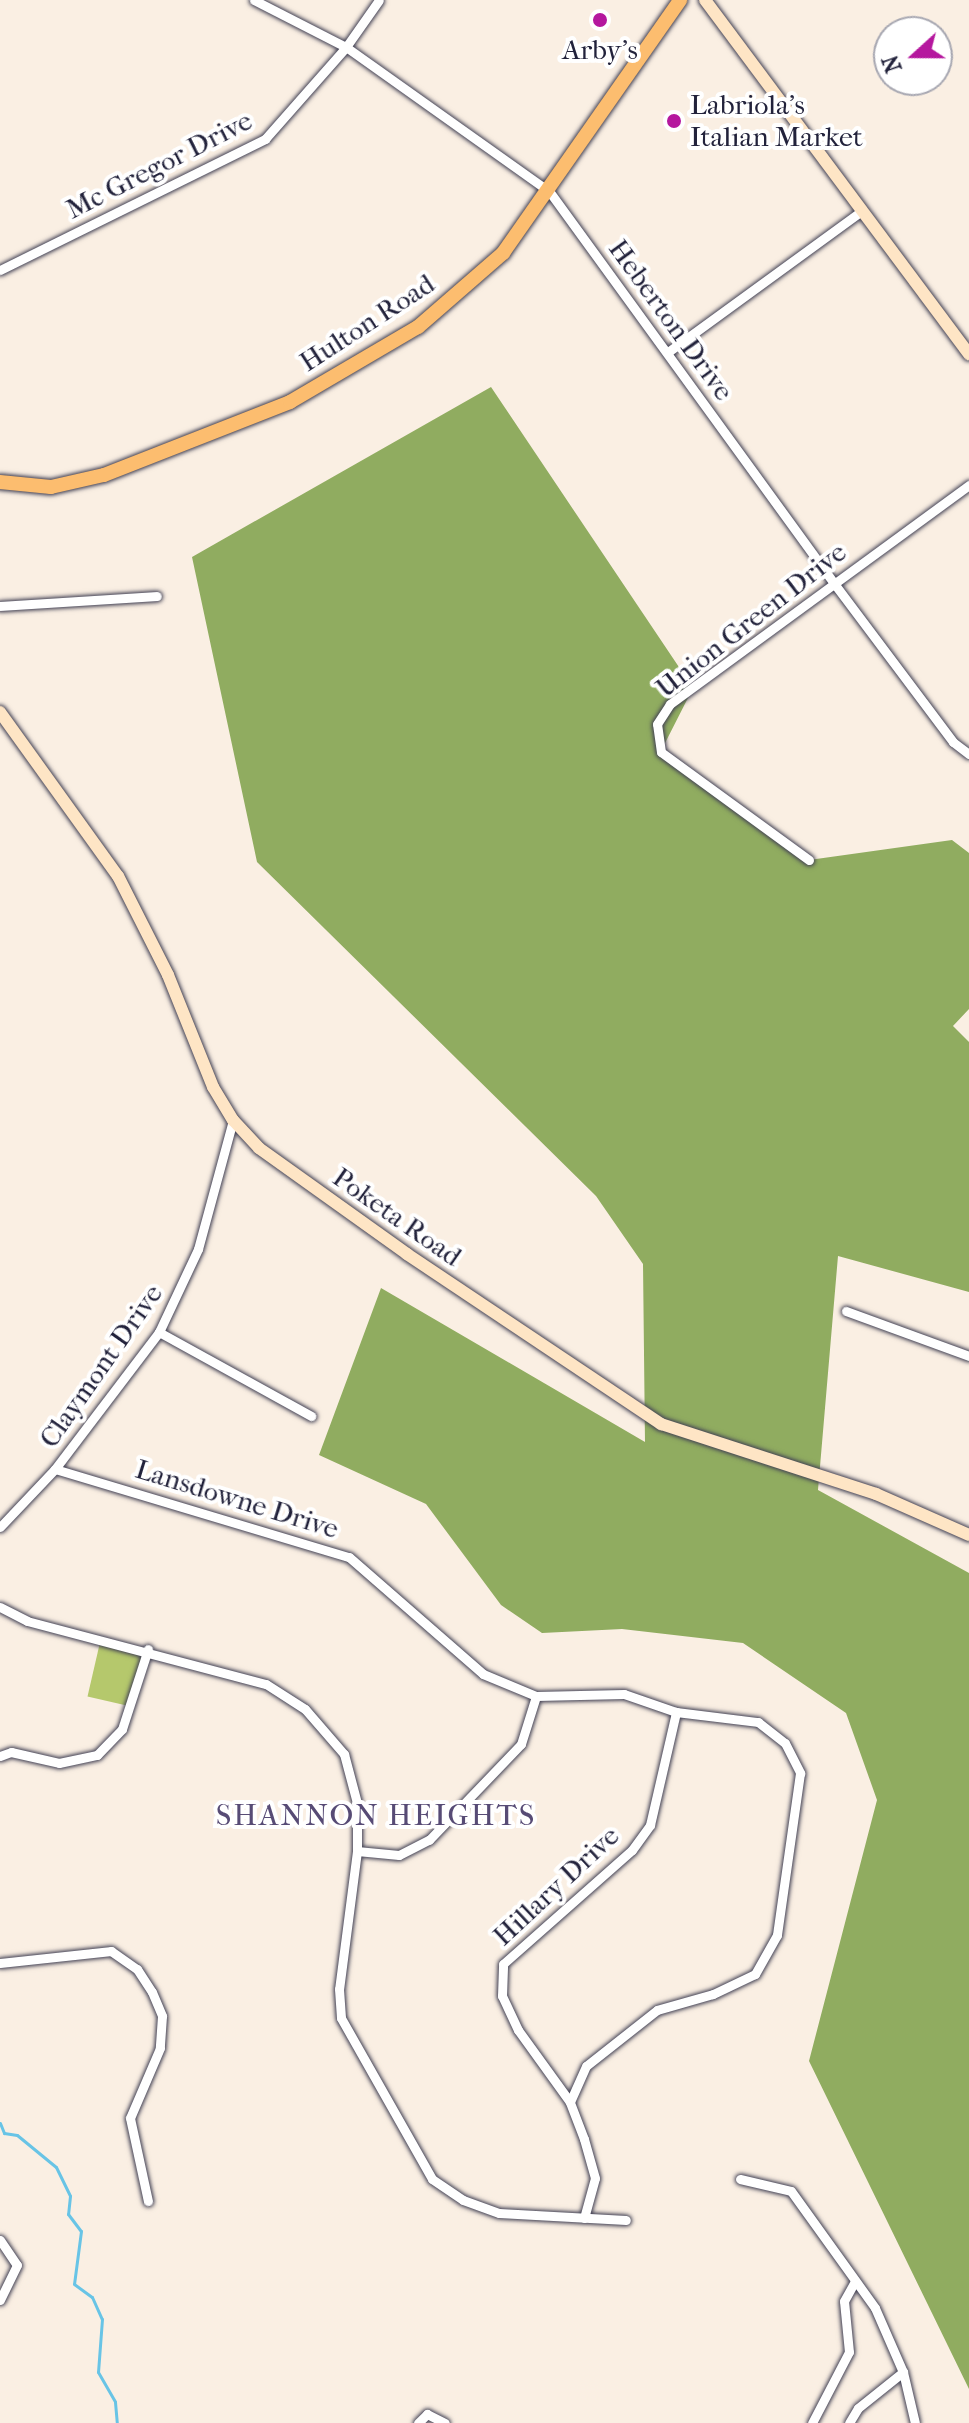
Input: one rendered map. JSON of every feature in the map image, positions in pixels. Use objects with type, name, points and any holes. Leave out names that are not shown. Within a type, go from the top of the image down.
[{"type":"main road","name":"Hulton Road","points":[[0,482],[51,487],[90,479],[265,412],[331,381],[443,308],[503,253],[680,0]]},
{"type":"street","name":"Heberton Drive","points":[[254,0],[346,47],[549,191],[833,582],[953,742],[969,754]]},
{"type":"street","name":"Mc Gregor Drive","points":[[0,270],[265,139],[346,47],[379,0]]},
{"type":"street","points":[[705,0],[860,212],[969,354]]},
{"type":"street","points":[[668,352],[860,212]]},
{"type":"street","name":"Union Green Drive","points":[[809,860],[661,752],[656,737],[657,724],[670,704],[969,485]]},
{"type":"street","points":[[0,606],[157,596]]},
{"type":"street","name":"Poketa Road","points":[[0,712],[118,876],[233,1120],[259,1148],[661,1424],[876,1494],[969,1535]]},
{"type":"street","name":"Claymont Drive","points":[[0,1527],[55,1469],[159,1332],[198,1249],[233,1120]]},
{"type":"street","points":[[846,1311],[969,1356]]},
{"type":"street","points":[[159,1332],[311,1416]]},
{"type":"street","name":"Lansdowne Drive","points":[[55,1469],[191,1506],[349,1557],[483,1674],[536,1696],[624,1694],[676,1712],[758,1722],[785,1743],[800,1773],[777,1935],[755,1974],[713,1994],[657,2010],[609,2044],[586,2066],[570,2102]]},
{"type":"street","points":[[0,1607],[27,1621],[148,1649],[266,1684],[305,1709],[344,1754],[357,1803],[357,1851],[339,1989],[341,2018],[432,2179],[463,2200],[499,2213],[626,2220]]},
{"type":"street","points":[[0,1756],[11,1752],[59,1763],[97,1755],[122,1729],[148,1649]]},
{"type":"street","points":[[357,1851],[399,1855],[429,1840],[521,1744],[536,1696]]},
{"type":"street","name":"Hillary Drive","points":[[584,2218],[595,2178],[570,2102],[518,2030],[502,1996],[503,1964],[523,1941],[632,1850],[650,1825],[676,1712]]},
{"type":"street","points":[[0,1963],[111,1951],[137,1969],[152,1992],[162,2016],[160,2048],[130,2118],[148,2201]]},
{"type":"street","points":[[740,2179],[791,2191],[875,2308],[903,2372],[915,2423]]},
{"type":"street","points":[[0,2240],[17,2265],[0,2300]]},
{"type":"street","points":[[812,2423],[849,2352],[844,2301],[855,2281]]},
{"type":"street","points":[[849,2423],[858,2408],[903,2372]]},
{"type":"street","points":[[418,2423],[427,2414],[445,2423]]},
{"type":"green space","points":[[491,387],[693,688],[661,751],[809,860],[952,840],[969,853],[969,1009],[953,1026],[969,1042],[969,1292],[838,1256],[818,1490],[969,1573],[969,2389],[809,2061],[877,1800],[846,1713],[743,1643],[622,1629],[542,1633],[501,1605],[426,1504],[319,1455],[381,1288],[645,1442],[643,1264],[596,1196],[257,862],[192,557]]},
{"type":"green space","points":[[101,1638],[148,1649],[134,1707],[88,1696]]},
{"type":"waterway","points":[[0,2123],[4,2133],[17,2135],[56,2167],[70,2196],[68,2214],[81,2231],[74,2284],[92,2297],[102,2319],[98,2372],[115,2402],[117,2423]]},
{"type":"place","name":"Arby's","points":[[600,20]]},
{"type":"place","name":"Labriola's Italian Market","points":[[674,121]]},
{"type":"district","name":"SHANNON HEIGHTS","points":[[376,1816]]}]
